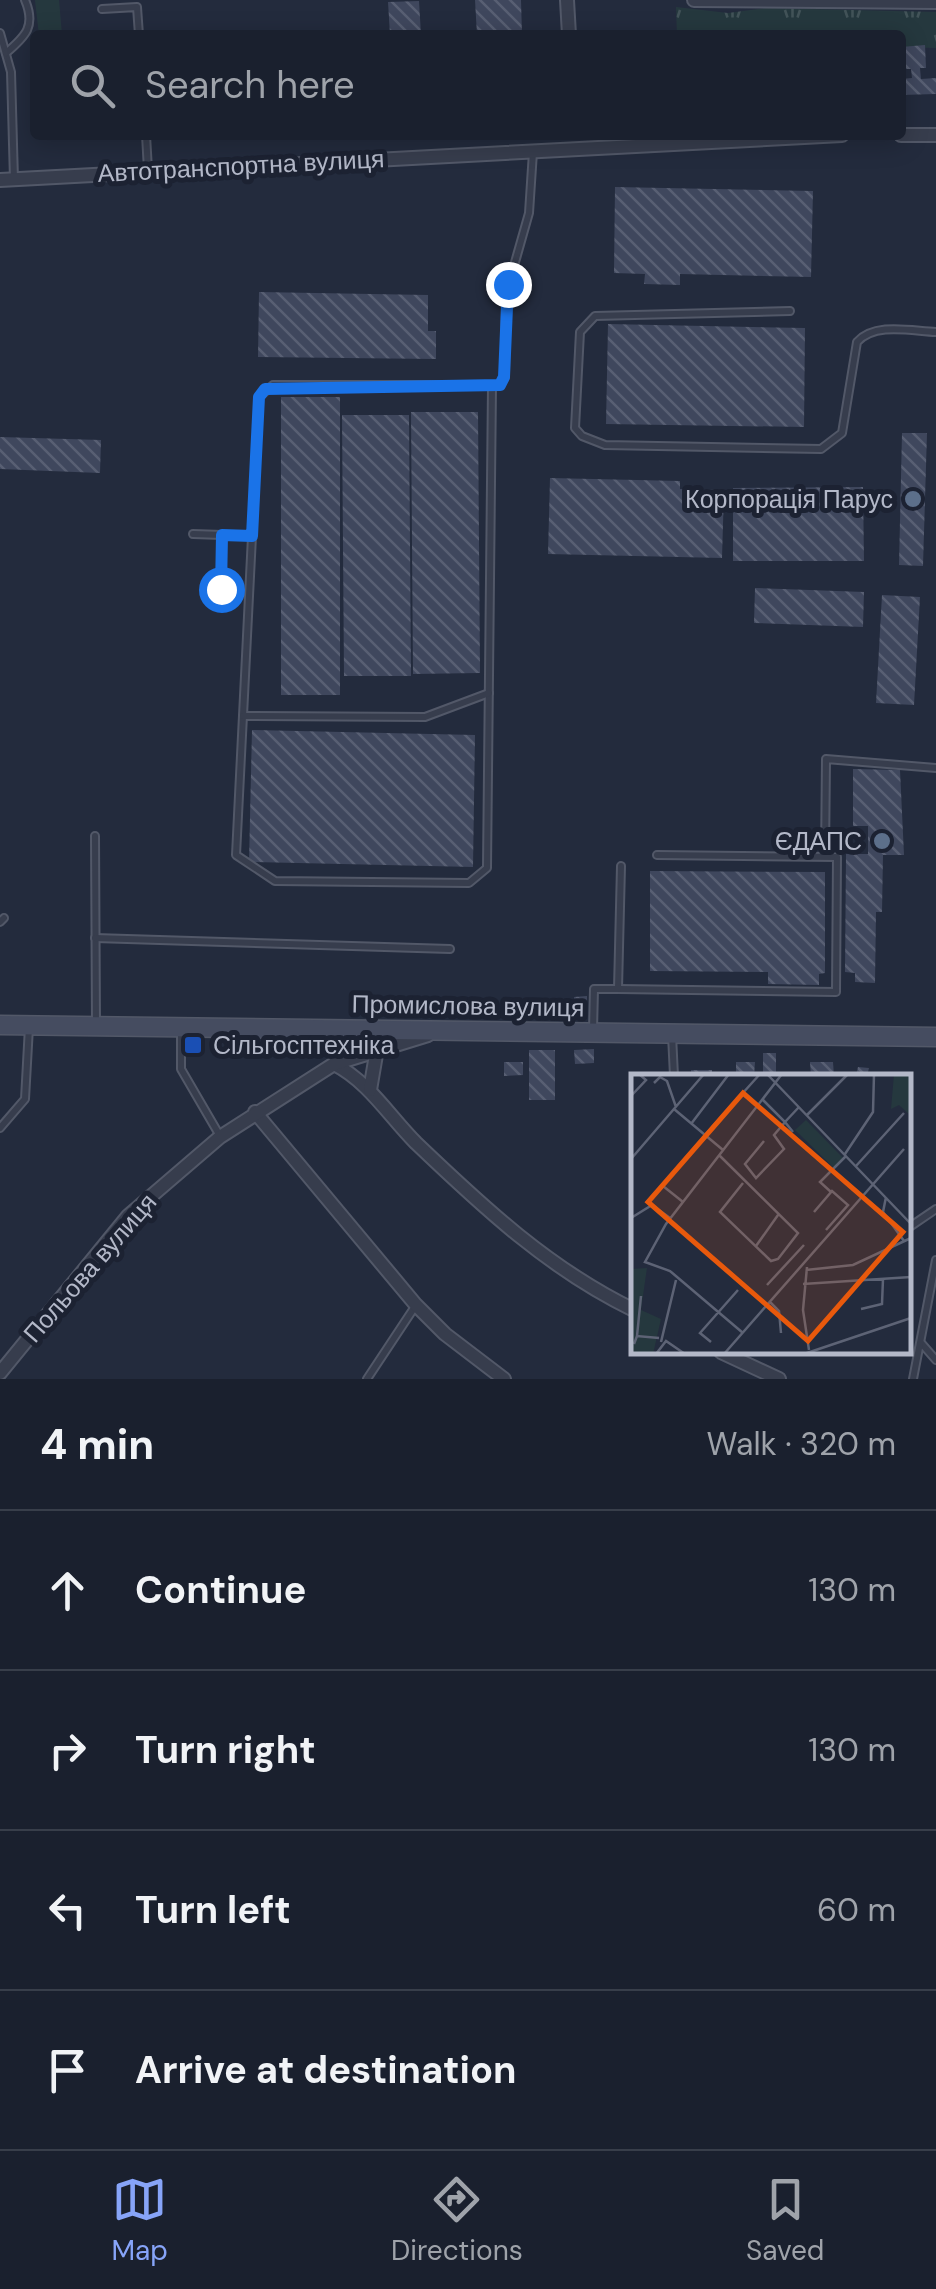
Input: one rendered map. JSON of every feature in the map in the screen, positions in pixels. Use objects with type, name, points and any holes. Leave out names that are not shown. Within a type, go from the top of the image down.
[{"type":"street","points":[[568,0],[568,30]]},
{"type":"street","points":[[694,0],[936,2]]},
{"type":"street","points":[[906,134],[936,134]]},
{"type":"street","name":"Автотранспортна вулиця","points":[[7,180],[649,140]]},
{"type":"street","name":"Промислова вулиця","points":[[0,1025],[936,1037]]},
{"type":"street","name":"Польова вулиця","points":[[0,1373],[128,1216],[220,1137],[334,1064],[448,1030]]},
{"type":"street","points":[[370,1090],[377,1049]]},
{"type":"street","points":[[334,1064],[370,1090],[409,1136],[508,1228],[562,1270],[631,1308]]},
{"type":"street","points":[[255,1112],[416,1305],[504,1379]]},
{"type":"street","points":[[725,1354],[779,1379]]},
{"type":"lane","points":[[6,53],[30,29],[32,18],[25,0]]},
{"type":"lane","points":[[102,9],[137,6],[139,30]]},
{"type":"lane","points":[[0,33],[10,72],[7,180]]},
{"type":"lane","points":[[146,140],[148,171]]},
{"type":"lane","points":[[492,386],[488,866],[469,882],[275,881],[239,860],[259,397],[265,389],[492,386],[504,377],[506,294],[528,213],[533,150]]},
{"type":"lane","points":[[790,311],[595,316],[580,332],[576,428],[582,436],[605,445],[822,448],[842,433],[857,342],[864,334],[876,330],[936,332]]},
{"type":"lane","points":[[193,534],[252,536]]},
{"type":"lane","points":[[221,589],[222,535]]},
{"type":"lane","points":[[243,716],[425,718],[489,694]]},
{"type":"lane","points":[[825,856],[826,760],[936,768]]},
{"type":"lane","points":[[95,836],[96,1026]]},
{"type":"lane","points":[[593,1032],[594,989],[836,992],[838,857],[657,855]]},
{"type":"lane","points":[[618,990],[621,866]]},
{"type":"lane","points":[[96,938],[450,948]]},
{"type":"lane","points":[[0,1128],[25,1099],[30,1025]]},
{"type":"lane","points":[[181,1027],[180,1069],[220,1137]]},
{"type":"lane","points":[[672,1034],[674,1074]]},
{"type":"lane","points":[[911,1226],[936,1209]]},
{"type":"lane","points":[[913,1379],[936,1260]]},
{"type":"lane","points":[[367,1379],[416,1305]]},
{"type":"lane","points":[[922,1342],[928,1357],[936,1360]]},
{"type":"green space","points":[[35,0],[59,0],[62,30],[38,30]]},
{"type":"green space","points":[[676,7],[728,13],[766,8],[936,12],[936,48],[906,47],[906,30],[677,30]]},
{"type":"building","points":[[475,0],[521,0],[522,30],[477,30]]},
{"type":"building","points":[[419,1],[421,30],[390,30],[388,2]]},
{"type":"building","points":[[925,45],[926,68],[920,68],[921,79],[936,78],[936,94],[906,95],[906,79],[912,78],[911,69],[906,69],[906,47]]},
{"type":"building","points":[[615,187],[813,191],[811,277],[680,274],[680,285],[644,284],[645,274],[614,273]]},
{"type":"building","points":[[259,292],[428,295],[428,331],[436,331],[436,359],[258,357]]},
{"type":"building","points":[[608,324],[805,328],[804,427],[606,424]]},
{"type":"building","points":[[281,397],[340,397],[340,695],[281,695]]},
{"type":"building","points":[[411,412],[478,412],[480,673],[413,674]]},
{"type":"building","points":[[342,415],[409,415],[411,676],[344,676]]},
{"type":"building","name":"Корпорація Парус","points":[[902,433],[927,433],[923,566],[899,565]]},
{"type":"building","points":[[0,437],[101,440],[100,473],[0,469]]},
{"type":"building","points":[[550,478],[680,481],[680,489],[724,490],[722,558],[548,554]]},
{"type":"building","points":[[863,487],[864,561],[733,561],[733,488]]},
{"type":"building","points":[[755,588],[864,592],[863,627],[754,623]]},
{"type":"building","points":[[882,595],[920,597],[914,705],[876,703]]},
{"type":"building","points":[[252,730],[475,735],[473,867],[249,862]]},
{"type":"building","points":[[853,769],[900,770],[904,855],[883,855],[882,912],[876,912],[875,983],[855,982],[855,973],[845,972],[846,854],[868,854],[868,826],[853,826]]},
{"type":"building","points":[[650,871],[825,872],[825,973],[819,974],[819,985],[768,984],[768,972],[650,971]]},
{"type":"building","points":[[587,996],[587,1011],[575,1010],[574,997]]},
{"type":"building","points":[[594,1049],[594,1063],[575,1064],[574,1050]]},
{"type":"building","points":[[529,1050],[555,1050],[555,1100],[529,1100]]},
{"type":"building","points":[[763,1053],[776,1053],[776,1074],[763,1074]]},
{"type":"building","points":[[504,1062],[523,1062],[523,1075],[504,1076]]},
{"type":"building","points":[[736,1062],[755,1062],[754,1074],[736,1074]]},
{"type":"building","points":[[810,1062],[833,1062],[834,1074],[811,1074]]},
{"type":"building","points":[[858,1067],[869,1068],[868,1074],[856,1074]]},
{"type":"building","points":[[691,1070],[712,1070],[712,1074],[691,1074]]},
{"type":"place","name":"Корпорація Парус","points":[[913,499]]},
{"type":"place","name":"ЄДАПС","points":[[882,841]]},
{"type":"place","name":"Сільгосптехніка","points":[[193,1045]]},
{"type":"route","points":[[221,589],[222,535],[252,536],[259,397],[265,389],[273,385],[500,385],[504,377],[508,284]]}]
